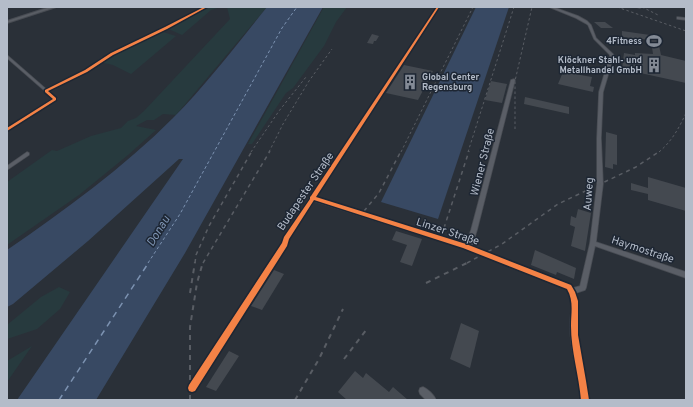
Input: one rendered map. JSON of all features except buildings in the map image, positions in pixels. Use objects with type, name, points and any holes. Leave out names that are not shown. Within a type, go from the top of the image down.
[{"type":"main road","points":[[7,21],[47,7]]},
{"type":"main road","points":[[7,21],[54,7]]},
{"type":"street","name":"Budapester Straße","points":[[192,388],[284,244],[286,238],[438,7]]},
{"type":"street","name":"Auweg","points":[[550,7],[586,22],[598,41],[612,53],[601,89],[599,138],[600,184],[593,243],[583,288],[573,291]]},
{"type":"street","points":[[678,18],[686,19]]},
{"type":"street","points":[[7,56],[46,91],[86,71],[103,60]]},
{"type":"street","name":"Wiener Straße","points":[[468,248],[513,80]]},
{"type":"street","points":[[7,130],[55,99],[52,96]]},
{"type":"street","points":[[7,168],[27,154]]},
{"type":"street","name":"Linzer Straße","points":[[312,198],[468,248],[565,284],[573,291]]},
{"type":"street","name":"Haymostraße","points":[[593,243],[686,275]]},
{"type":"street","points":[[573,291],[575,302],[574,334],[586,400]]},
{"type":"street","points":[[423,391],[432,400]]},
{"type":"green space","points":[[206,7],[221,7],[211,10],[182,35],[166,28]]},
{"type":"green space","points":[[227,7],[267,7],[176,115],[163,114],[154,120],[147,120],[136,126],[156,130],[79,195],[7,245],[7,182],[52,150],[57,151],[91,136],[121,128],[128,121],[136,118],[230,19]]},
{"type":"green space","points":[[324,7],[347,7],[336,22],[324,46],[293,88],[286,93],[252,144],[248,144]]},
{"type":"green space","points":[[163,32],[176,36],[131,74],[113,65],[99,62],[141,41],[143,42]]},
{"type":"green space","points":[[59,287],[70,292],[60,309],[37,329],[7,339],[7,325],[41,297]]},
{"type":"green space","points":[[32,346],[7,382],[7,361]]},
{"type":"water","name":"Donau","points":[[267,7],[323,7],[185,253],[96,400],[17,400],[183,159],[179,159],[88,241],[13,304],[7,307],[7,250],[93,188],[154,136],[198,92]]},
{"type":"water","points":[[476,7],[509,7],[438,219],[381,202]]},
{"type":"ferry route","points":[[148,263],[180,214],[282,28],[297,7]]},
{"type":"ferry route","points":[[59,400],[149,262]]},
{"type":"railway","points":[[401,152],[473,7]]},
{"type":"railway","points":[[468,152],[514,7]]},
{"type":"railway","points":[[515,129],[515,81],[532,7]]},
{"type":"railway","points":[[617,7],[686,31]]},
{"type":"railway","points":[[642,7],[658,15]]},
{"type":"railway","points":[[269,152],[283,124],[309,81],[332,49]]},
{"type":"railway","points":[[251,152],[279,111],[306,77]]},
{"type":"railway","points":[[660,151],[675,134],[686,113]]},
{"type":"railway","points":[[195,263],[196,255],[209,226],[252,151]]},
{"type":"railway","points":[[203,263],[270,151]]},
{"type":"railway","points":[[364,211],[379,193],[401,151]]},
{"type":"railway","points":[[444,228],[469,151]]},
{"type":"railway","points":[[467,263],[502,244],[558,204],[636,167],[660,151]]},
{"type":"railway","points":[[190,293],[195,262]]},
{"type":"railway","points":[[190,400],[190,327],[197,283],[203,262]]},
{"type":"railway","points":[[426,283],[467,263]]},
{"type":"railway","points":[[295,400],[319,359],[343,309]]},
{"type":"railway","points":[[344,359],[367,329]]},
{"type":"cycle path","points":[[7,130],[55,99],[46,91],[86,71],[112,54],[206,7]]},
{"type":"cycle path","points":[[192,388],[285,244],[286,239],[438,7]]},
{"type":"cycle path","points":[[312,198],[464,246],[569,287],[575,301],[574,335],[585,400]]},
{"type":"place","name":"4Fitness","points":[[654,41]]},
{"type":"place","name":"Klöckner Stahl- und Metallhandel GmbH","points":[[654,65]]},
{"type":"place","name":"Global Center Regensburg","points":[[410,82]]}]
